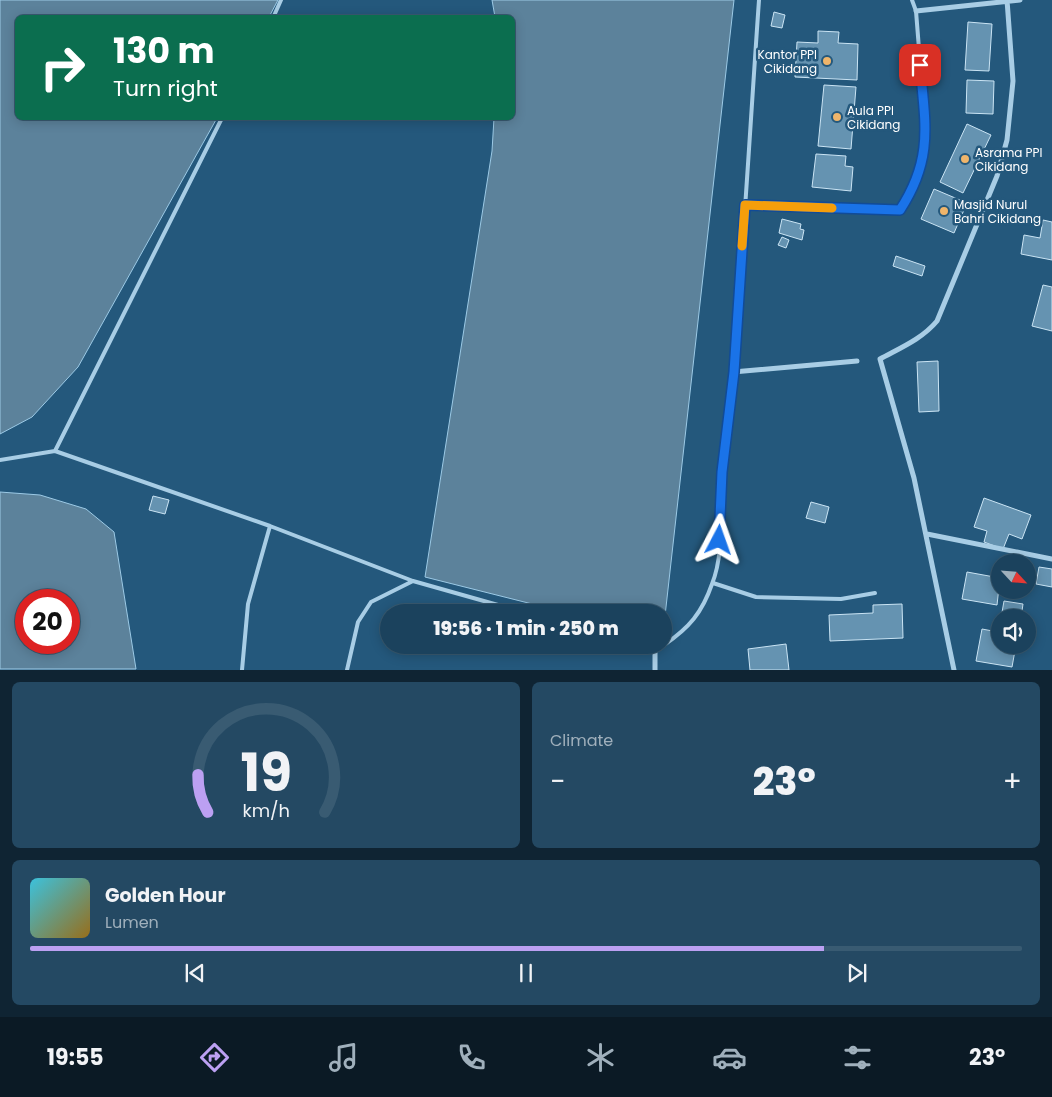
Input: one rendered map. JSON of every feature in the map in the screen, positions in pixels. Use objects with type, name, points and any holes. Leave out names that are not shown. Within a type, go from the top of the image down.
[{"type":"street","points":[[916,11],[1020,0]]},
{"type":"street","points":[[954,670],[914,478],[880,359],[908,344],[930,329],[937,321],[997,176],[1007,140],[1013,81],[1008,1]]},
{"type":"street","points":[[734,372],[858,361]]},
{"type":"street","points":[[927,534],[1052,559]]},
{"type":"street","points":[[655,654],[655,670]]},
{"type":"lane","points":[[274,15],[282,0]]},
{"type":"lane","points":[[672,639],[684,631],[697,617],[713,584],[718,558],[722,472],[734,372],[759,0]]},
{"type":"lane","points":[[745,205],[900,210],[912,192],[919,174],[925,144],[916,11],[912,0]]},
{"type":"lane","points":[[55,451],[221,120]]},
{"type":"lane","points":[[0,460],[55,451],[270,526],[413,581],[495,604]]},
{"type":"lane","points":[[242,670],[248,604],[270,526]]},
{"type":"lane","points":[[347,670],[358,622],[371,602],[413,581]]},
{"type":"lane","points":[[713,584],[756,597],[841,599],[875,593]]},
{"type":"water","points":[[0,0],[278,0],[270,15],[15,15],[15,120],[216,120],[78,367],[32,417],[0,434]]},
{"type":"water","points":[[492,0],[734,0],[666,604],[532,604],[425,577],[492,151],[494,120],[515,120],[515,15],[495,15]]},
{"type":"water","points":[[0,492],[40,495],[86,509],[114,532],[136,669],[0,669]]},
{"type":"building","points":[[774,12],[785,15],[782,28],[771,26]]},
{"type":"building","points":[[968,22],[992,24],[989,71],[965,70]]},
{"type":"building","name":"Kantor PPI Cikidang","points":[[818,31],[839,32],[838,43],[858,44],[857,80],[795,77],[797,42],[818,43]]},
{"type":"building","points":[[967,80],[994,81],[993,114],[966,113]]},
{"type":"building","name":"Aula PPI Cikidang","points":[[824,85],[856,87],[851,149],[818,146]]},
{"type":"building","name":"Asrama PPI Cikidang","points":[[967,124],[991,135],[963,193],[940,182]]},
{"type":"building","points":[[816,154],[846,156],[845,166],[853,167],[851,191],[812,187]]},
{"type":"building","name":"Masjid Nurul Bahri Cikidang","points":[[934,189],[967,203],[954,233],[921,219]]},
{"type":"building","points":[[782,219],[801,224],[800,229],[804,230],[802,240],[779,233]]},
{"type":"building","points":[[1043,220],[1052,222],[1052,260],[1021,254],[1024,235],[1040,238]]},
{"type":"building","points":[[782,237],[789,240],[786,248],[778,245]]},
{"type":"building","points":[[896,256],[925,266],[922,276],[893,266]]},
{"type":"building","points":[[1043,285],[1052,287],[1052,331],[1032,326]]},
{"type":"building","points":[[938,361],[939,411],[919,412],[917,362]]},
{"type":"building","points":[[153,496],[169,500],[165,514],[149,510]]},
{"type":"building","points":[[984,498],[1031,515],[1022,539],[1009,534],[1003,549],[984,542],[987,531],[974,527]]},
{"type":"building","points":[[811,502],[829,507],[825,523],[806,518]]},
{"type":"building","points":[[1039,567],[1052,569],[1052,587],[1036,584]]},
{"type":"building","points":[[967,572],[991,576],[991,599],[998,599],[997,605],[962,599]]},
{"type":"building","points":[[1004,601],[1023,604],[1022,609],[1003,609]]},
{"type":"building","points":[[902,604],[903,638],[830,641],[829,615],[873,613],[873,605]]},
{"type":"building","points":[[982,629],[991,631],[991,654],[1014,654],[1012,667],[976,661]]},
{"type":"building","points":[[786,644],[789,670],[750,670],[748,649]]},
{"type":"slow traffic","points":[[742,246],[745,205],[832,208]]},
{"type":"place","name":"Kantor PPI Cikidang","points":[[827,61]]},
{"type":"place","name":"Aula PPI Cikidang","points":[[837,117]]},
{"type":"place","name":"Asrama PPI Cikidang","points":[[965,159]]},
{"type":"place","name":"Masjid Nurul Bahri Cikidang","points":[[944,211]]},
{"type":"route","points":[[719,540],[722,472],[734,372],[737,293],[745,205],[900,210],[912,192],[924,158],[926,137],[920,65]]}]
